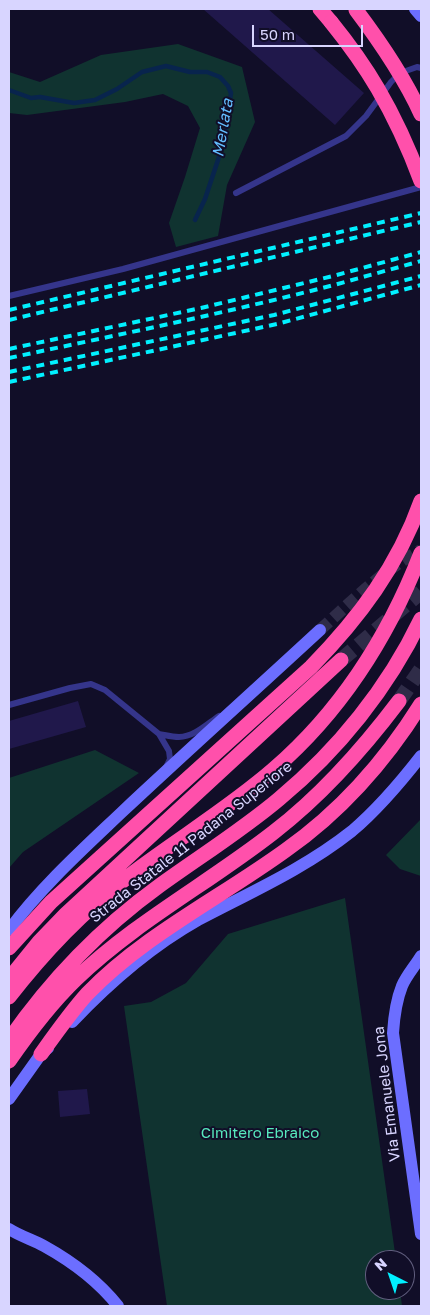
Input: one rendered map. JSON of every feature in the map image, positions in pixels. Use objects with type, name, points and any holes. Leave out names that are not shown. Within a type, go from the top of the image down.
[{"type":"highway","points":[[320,9],[349,45],[379,90],[404,139],[421,181]]},
{"type":"highway","points":[[355,9],[385,50],[421,114]]},
{"type":"highway","points":[[9,948],[51,902],[311,667],[332,645],[376,591],[402,547],[421,501]]},
{"type":"highway","name":"Strada Statale 11 Padana Superiore","points":[[9,997],[32,967],[88,910],[125,879],[254,786],[311,734],[347,689],[378,644],[403,597],[421,553]]},
{"type":"highway","name":"Strada Statale 11 Padana Superiore","points":[[9,1040],[60,975],[114,921],[159,886],[280,799],[321,760],[351,727],[375,696],[401,656],[421,619]]},
{"type":"highway","points":[[9,980],[39,942],[66,914],[342,660]]},
{"type":"highway","points":[[9,1061],[40,1018],[77,977],[136,929],[233,863],[292,817],[314,798],[357,754],[378,730],[399,701]]},
{"type":"highway","points":[[42,1054],[74,1008],[113,971],[161,934],[287,850],[323,820],[353,792],[376,766],[421,704]]},
{"type":"street","points":[[414,9],[421,16]]},
{"type":"street","points":[[9,930],[50,880],[161,775],[320,630]]},
{"type":"street","points":[[9,1099],[42,1054],[97,996],[126,970],[174,935],[305,864],[352,830],[391,793],[421,756]]},
{"type":"street","name":"Via Emanuele Jona","points":[[421,956],[402,985],[396,1004],[393,1033],[421,1234]]},
{"type":"street","points":[[10,1230],[44,1246],[81,1271],[118,1306]]},
{"type":"lane","points":[[236,193],[346,136],[366,116],[397,76],[416,67],[421,68]]},
{"type":"lane","points":[[9,296],[123,269],[421,187]]},
{"type":"lane","points":[[9,704],[91,684],[105,690],[159,734],[169,751],[170,759],[161,775]]},
{"type":"lane","points":[[159,734],[181,737],[198,731],[259,686]]},
{"type":"green space","points":[[178,44],[242,67],[255,122],[227,185],[218,236],[176,247],[169,223],[200,128],[188,106],[163,94],[125,102],[27,115],[9,113],[9,72],[40,82],[101,55]]},
{"type":"green space","points":[[95,750],[139,773],[23,852],[9,868],[9,778]]},
{"type":"green space","points":[[421,819],[421,876],[400,869],[386,855]]},
{"type":"green space","name":"Cimitero Ebraico","points":[[345,898],[395,1250],[365,1250],[365,1300],[401,1300],[402,1306],[167,1306],[124,1006],[151,1002],[186,983],[228,934]]},
{"type":"building","points":[[203,9],[268,9],[364,93],[335,125]]},
{"type":"building","points":[[78,701],[86,727],[9,749],[9,721]]},
{"type":"building","points":[[87,1089],[90,1114],[60,1117],[58,1091]]},
{"type":"waterway","name":"Merlata","points":[[9,90],[31,98],[40,97],[74,103],[95,100],[117,89],[142,72],[166,66],[190,72],[207,72],[220,77],[231,93],[224,142],[205,199],[195,220]]},
{"type":"tunnel","points":[[320,630],[381,576],[421,550]]},
{"type":"tunnel","points":[[341,660],[421,592]]},
{"type":"tunnel","points":[[399,701],[421,669]]},
{"type":"railway","points":[[9,310],[421,213]]},
{"type":"railway","points":[[9,320],[421,222]]},
{"type":"railway","points":[[9,349],[201,308],[333,276],[421,252]]},
{"type":"railway","points":[[9,358],[253,305],[421,261]]},
{"type":"railway","points":[[9,372],[274,315],[421,276]]},
{"type":"railway","points":[[9,382],[277,324],[421,285]]}]
